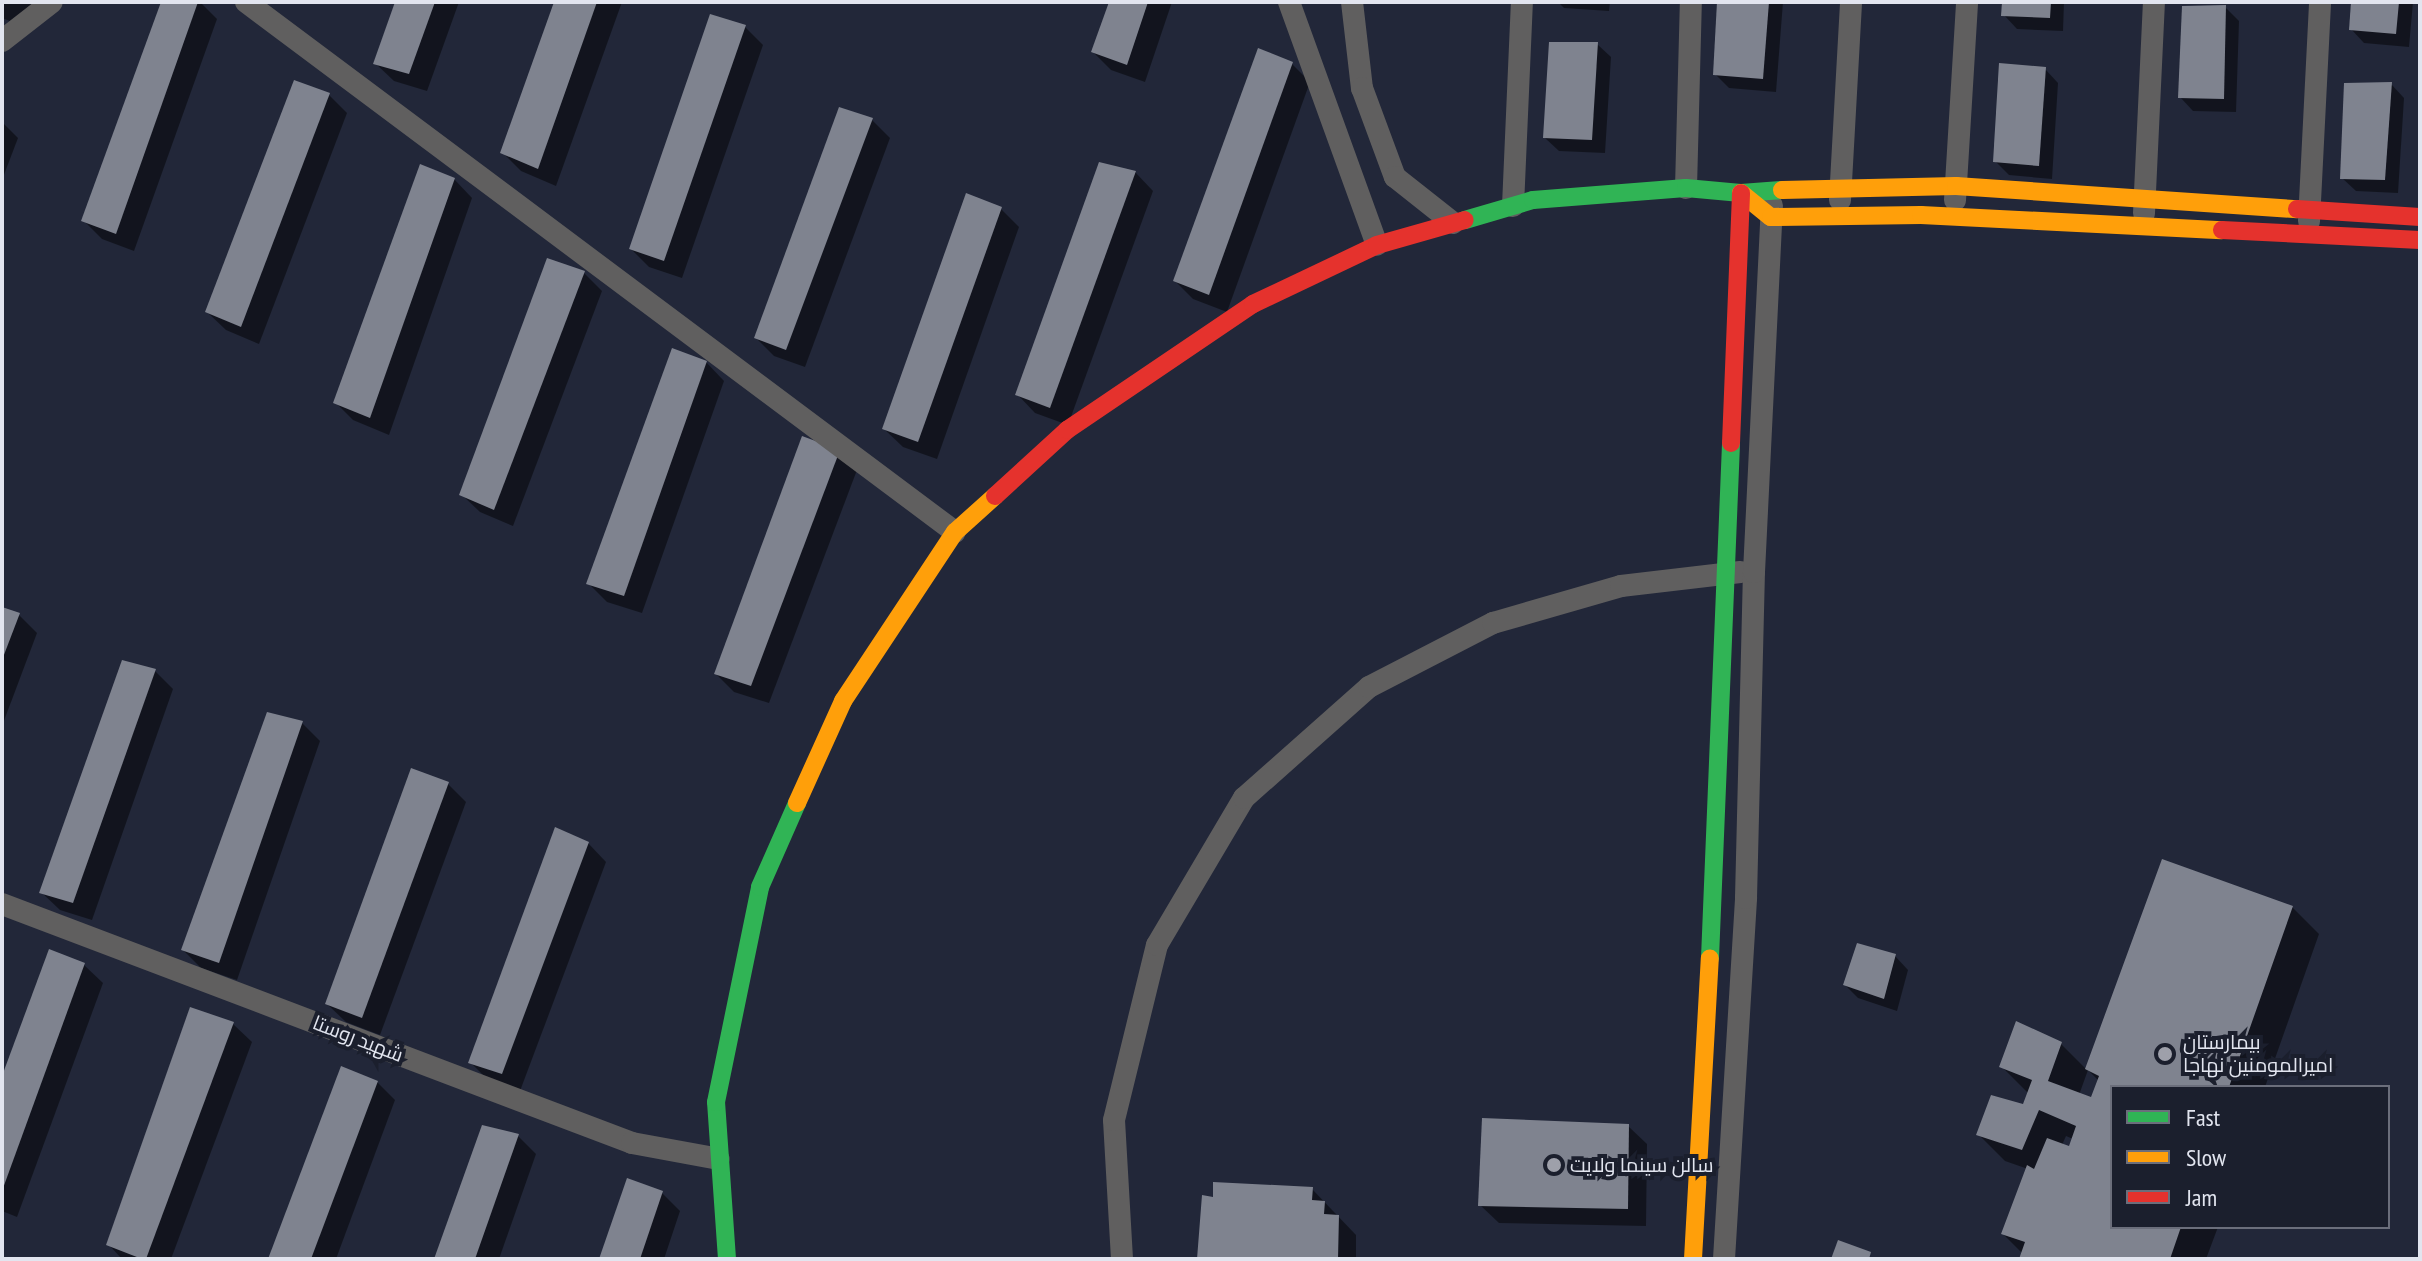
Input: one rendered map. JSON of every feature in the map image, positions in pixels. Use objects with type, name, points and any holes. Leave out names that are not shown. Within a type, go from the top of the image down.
[{"type":"street","points":[[2,41],[52,2]]},
{"type":"street","points":[[246,2],[955,532]]},
{"type":"street","points":[[1289,2],[1377,245]]},
{"type":"street","points":[[1352,2],[1362,88],[1395,177],[1453,223]]},
{"type":"street","points":[[1513,206],[1522,2]]},
{"type":"street","points":[[1686,188],[1691,2]]},
{"type":"street","points":[[1839,216],[1851,2]]},
{"type":"street","points":[[1954,216],[1967,2]]},
{"type":"street","points":[[2142,225],[2154,2]]},
{"type":"street","points":[[2307,234],[2320,2]]},
{"type":"street","points":[[727,1259],[716,1102],[760,887],[843,701],[955,532],[1067,430],[1253,304],[1377,245],[1533,200],[1686,188],[1741,193],[1772,188],[1956,186],[2420,217]]},
{"type":"street","points":[[1724,1259],[1746,898],[1754,572],[1772,188]]},
{"type":"street","points":[[1741,193],[1771,217],[1954,216],[2420,240]]},
{"type":"street","points":[[1693,1259],[1713,897],[1741,193]]},
{"type":"street","points":[[1122,1259],[1114,1120],[1157,945],[1244,798],[1369,687],[1493,623],[1621,586],[1724,571],[1754,572]]},
{"type":"street","name":"شهید روستا","points":[[2,904],[632,1143],[719,1159]]},
{"type":"shaded area","points":[[2,2],[2420,2],[2420,1259],[2,1259]]},
{"type":"building","points":[[161,2],[198,2],[116,234],[81,221]]},
{"type":"building","points":[[395,2],[435,2],[409,74],[373,64]]},
{"type":"building","points":[[554,2],[597,2],[538,169],[500,153]]},
{"type":"building","points":[[1109,2],[1148,2],[1127,65],[1091,52]]},
{"type":"building","points":[[1717,2],[1769,2],[1763,79],[1713,75]]},
{"type":"building","points":[[2002,2],[2051,2],[2050,18],[2001,16]]},
{"type":"building","points":[[2351,2],[2399,2],[2396,34],[2349,30]]},
{"type":"building","points":[[2226,5],[2224,99],[2178,98],[2182,6]]},
{"type":"building","points":[[710,14],[746,25],[664,261],[629,249]]},
{"type":"building","points":[[1549,42],[1598,42],[1592,140],[1543,138]]},
{"type":"building","points":[[1258,48],[1293,62],[1209,295],[1173,281]]},
{"type":"building","points":[[1999,63],[2046,67],[2039,166],[1993,162]]},
{"type":"building","points":[[294,80],[330,93],[241,327],[205,312]]},
{"type":"building","points":[[2392,82],[2385,180],[2340,179],[2344,83]]},
{"type":"building","points":[[839,107],[873,118],[786,350],[754,338]]},
{"type":"building","points":[[1099,162],[1136,171],[1050,408],[1015,395]]},
{"type":"building","points":[[420,164],[455,178],[370,418],[333,403]]},
{"type":"building","points":[[966,193],[1002,207],[918,442],[882,429]]},
{"type":"building","points":[[547,258],[585,271],[494,510],[459,495]]},
{"type":"building","points":[[672,348],[707,361],[624,596],[586,584]]},
{"type":"building","points":[[802,436],[840,450],[751,686],[714,674]]},
{"type":"building","points":[[2,607],[20,613],[2,660]]},
{"type":"building","points":[[122,660],[156,669],[73,903],[39,893]]},
{"type":"building","points":[[267,712],[303,721],[219,963],[181,950]]},
{"type":"building","points":[[411,768],[449,782],[362,1018],[325,1004]]},
{"type":"building","points":[[555,827],[589,842],[502,1074],[468,1063]]},
{"type":"building","name":"بیمارستان امیرالمومنین نهاجا","points":[[2162,859],[2293,906],[2230,1085],[2110,1085],[2110,1229],[2180,1229],[2170,1259],[2019,1259],[2025,1242],[2001,1234],[2027,1165],[2034,1169],[2047,1138],[2069,1146],[2076,1126],[2039,1110],[2022,1150],[1976,1135],[1991,1095],[2023,1104],[2032,1080],[1999,1067],[2016,1021],[2062,1042],[2048,1081],[2091,1097],[2099,1076],[2085,1069]]},
{"type":"building","points":[[1857,943],[1896,954],[1884,999],[1843,985]]},
{"type":"building","points":[[49,949],[85,963],[2,1191],[2,1076]]},
{"type":"building","points":[[190,1007],[234,1022],[146,1259],[142,1259],[106,1245]]},
{"type":"building","points":[[341,1066],[378,1081],[311,1259],[268,1259]]},
{"type":"building","name":"سالن سینما ولایت","points":[[1482,1118],[1629,1124],[1628,1209],[1478,1206]]},
{"type":"building","points":[[482,1125],[519,1134],[475,1259],[434,1259]]},
{"type":"building","points":[[627,1178],[663,1191],[640,1259],[599,1259]]},
{"type":"building","points":[[1213,1182],[1313,1187],[1312,1200],[1325,1201],[1324,1214],[1339,1215],[1338,1259],[1197,1259],[1202,1195],[1213,1197]]},
{"type":"building","points":[[1838,1240],[1871,1252],[1869,1259],[1831,1259]]},
{"type":"traffic: fast","points":[[1465,220],[1533,200],[1686,188],[1741,193],[1782,190]]},
{"type":"traffic: fast","points":[[1710,958],[1731,443]]},
{"type":"traffic: fast","points":[[727,1259],[716,1102],[760,887],[797,803]]},
{"type":"traffic: slow","points":[[1782,190],[1956,186],[2297,209]]},
{"type":"traffic: slow","points":[[1741,193],[1771,217],[1921,215],[2222,230]]},
{"type":"traffic: slow","points":[[797,803],[843,701],[955,532],[995,496]]},
{"type":"traffic: slow","points":[[1693,1259],[1710,958]]},
{"type":"traffic: jam","points":[[1731,443],[1741,193]]},
{"type":"traffic: jam","points":[[2297,209],[2420,217]]},
{"type":"traffic: jam","points":[[995,496],[1067,430],[1253,304],[1377,245],[1465,220]]},
{"type":"traffic: jam","points":[[2222,230],[2420,240]]},
{"type":"place","name":"بیمارستان امیرالمومنین نهاجا","points":[[2165,1054]]},
{"type":"place","name":"سالن سینما ولایت","points":[[1554,1165]]}]
